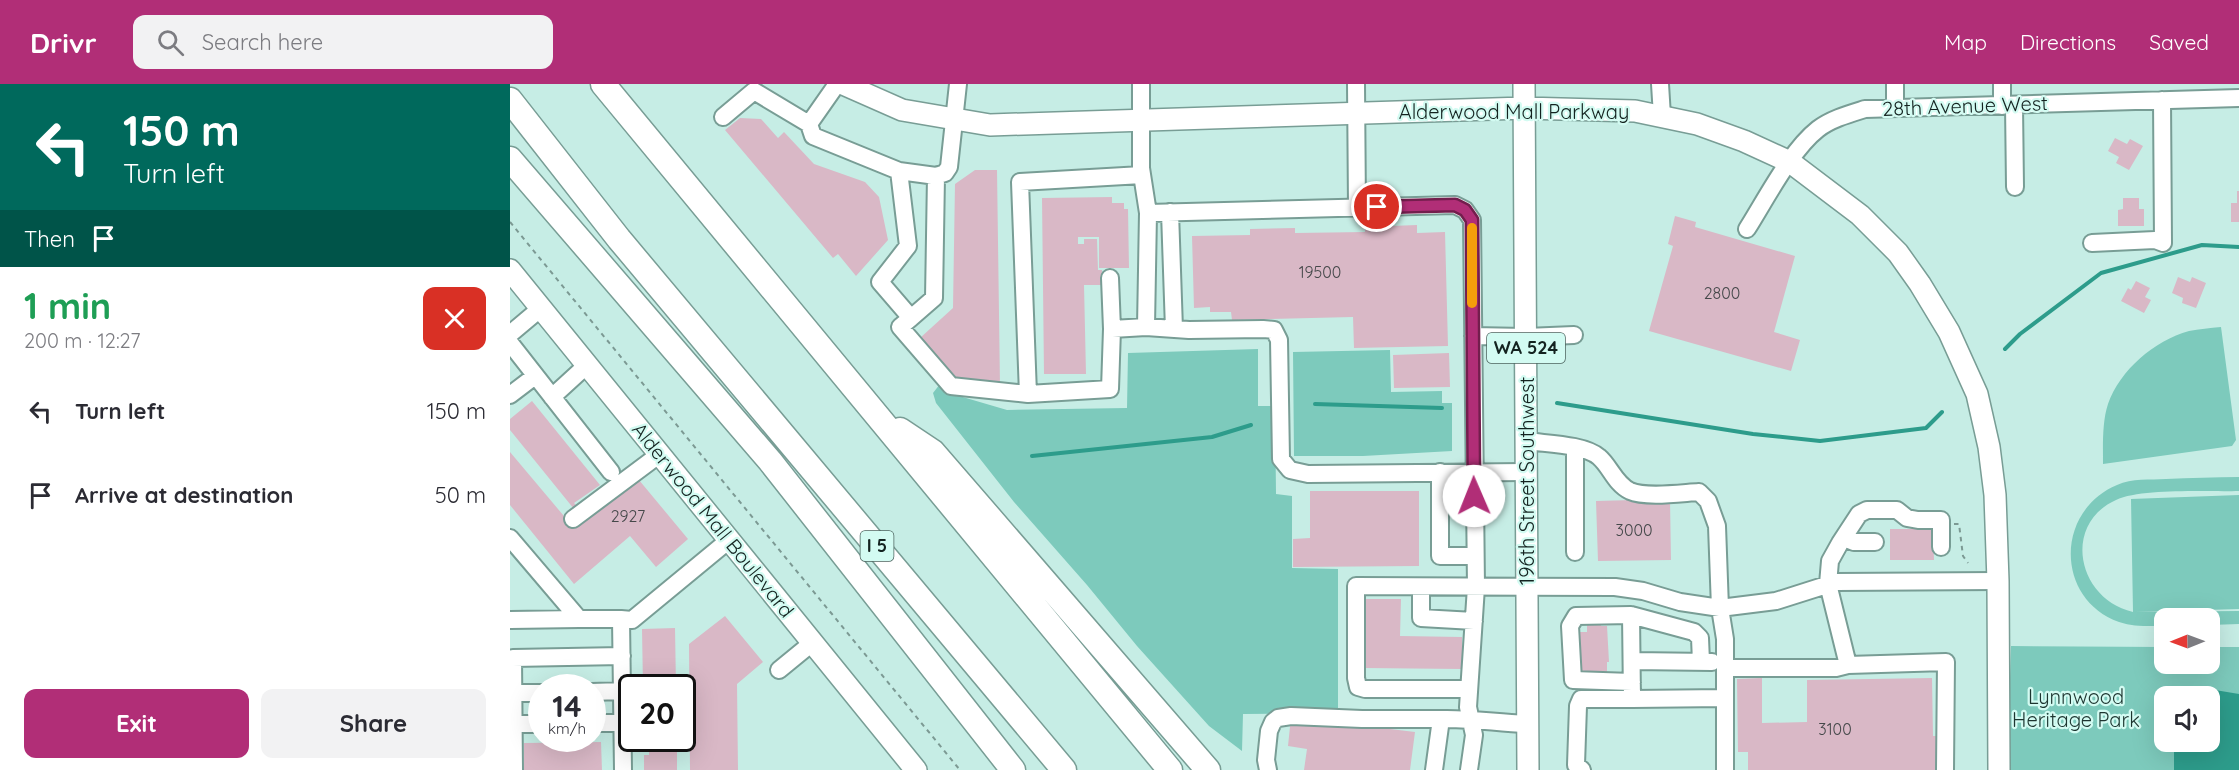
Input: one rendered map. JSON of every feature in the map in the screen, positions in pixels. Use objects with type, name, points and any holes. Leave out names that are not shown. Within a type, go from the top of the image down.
[{"type":"highway","points":[[603,84],[1170,770]]},
{"type":"highway","name":"I 5","points":[[510,100],[518,114],[619,239],[1064,770]]},
{"type":"highway","points":[[510,159],[770,461],[1012,770]]},
{"type":"highway","points":[[880,418],[933,452],[1208,770]]},
{"type":"main road","name":"Alderwood Mall Parkway","points":[[843,84],[902,110],[990,125],[1524,108],[1623,110],[1662,116],[1706,128],[1744,141],[1790,162],[1860,215],[1898,253],[1920,284],[1948,333],[1977,394],[1989,447],[1995,495],[1998,581],[1998,770]]},
{"type":"main road","name":"196th Street Southwest","points":[[1524,84],[1528,770]]},
{"type":"main road","name":"Alderwood Mall Boulevard","points":[[510,270],[915,770]]},
{"type":"street","points":[[809,124],[837,84]]},
{"type":"street","points":[[723,117],[754,91],[809,124],[813,136],[898,171],[936,176],[945,173],[949,166],[958,84]]},
{"type":"street","points":[[1141,84],[1142,175],[1148,213],[1146,327]]},
{"type":"street","points":[[1356,84],[1357,208]]},
{"type":"street","points":[[1660,84],[1662,116]]},
{"type":"street","points":[[1895,84],[1895,108]]},
{"type":"street","points":[[2002,84],[2008,105],[2015,187]]},
{"type":"street","name":"28th Avenue West","points":[[1747,229],[1800,145],[1819,128],[1839,117],[1865,109],[2239,98]]},
{"type":"street","points":[[2092,243],[2155,240],[2163,243],[2162,100]]},
{"type":"street","points":[[898,171],[908,246],[880,282],[912,318]]},
{"type":"street","points":[[1028,394],[1020,182],[1142,175]]},
{"type":"street","points":[[936,176],[934,298],[900,327],[951,386],[1028,394],[1110,389],[1112,329],[1110,278]]},
{"type":"street","points":[[1148,213],[1455,205],[1465,210],[1472,220],[1476,587],[1468,707],[1474,735],[1469,770]]},
{"type":"street","points":[[1170,212],[1174,329]]},
{"type":"street","points":[[510,334],[541,308]]},
{"type":"street","points":[[1112,329],[1146,327],[1274,330],[1279,340],[1281,459],[1290,470],[1308,474],[1527,472]]},
{"type":"street","points":[[1473,336],[1526,338],[1574,335]]},
{"type":"street","points":[[510,344],[612,472]]},
{"type":"street","points":[[552,397],[587,365]]},
{"type":"street","points":[[510,395],[535,376]]},
{"type":"street","points":[[1527,441],[1594,453],[1618,481],[1632,492],[1647,494],[1699,492],[1708,501],[1717,526],[1720,608],[1725,639],[1725,770]]},
{"type":"street","points":[[1575,448],[1575,552]]},
{"type":"street","points":[[573,519],[660,454]]},
{"type":"street","points":[[1440,472],[1440,556],[1475,556]]},
{"type":"street","points":[[1848,665],[1828,584],[1830,561],[1859,514],[1867,510],[1897,510],[1907,518],[1941,520],[1941,547]]},
{"type":"street","points":[[1844,538],[1854,542],[1875,542]]},
{"type":"street","points":[[510,620],[632,620],[729,540]]},
{"type":"street","points":[[512,545],[579,619]]},
{"type":"street","points":[[1469,689],[1365,689],[1358,687],[1356,678],[1356,586],[1615,586],[1643,591],[1680,602],[1720,608],[1776,601],[1836,582],[1998,581]]},
{"type":"street","points":[[1421,587],[1421,618],[1474,621]]},
{"type":"street","points":[[1701,662],[1700,638],[1694,632],[1631,615],[1576,616],[1570,626],[1573,680],[1632,690],[1725,698]]},
{"type":"street","points":[[1631,615],[1632,690]]},
{"type":"street","points":[[621,620],[622,674]]},
{"type":"street","points":[[779,670],[812,643]]},
{"type":"street","points":[[514,770],[511,658],[622,656]]},
{"type":"street","points":[[1632,661],[1836,668],[1848,665],[1946,662],[1945,770]]},
{"type":"street","points":[[1582,770],[1576,765],[1578,706],[1581,699],[1632,690]]},
{"type":"street","points":[[513,693],[528,693]]},
{"type":"street","points":[[1268,770],[1266,760],[1269,731],[1273,722],[1278,718],[1291,716],[1362,719],[1470,718],[1494,723],[1528,724]]},
{"type":"street","points":[[1434,770],[1441,719]]},
{"type":"street","points":[[514,724],[528,724]]},
{"type":"street","points":[[623,752],[623,770]]},
{"type":"path","points":[[510,222],[960,770]]},
{"type":"green space","points":[[2221,327],[2236,440],[2232,446],[2103,464],[2106,411],[2113,392],[2130,369],[2151,350],[2176,336],[2189,331]]},
{"type":"green space","points":[[1258,349],[1258,406],[1275,406],[1276,494],[1292,496],[1292,568],[1338,569],[1338,713],[1243,714],[1242,751],[1209,726],[1137,646],[1014,502],[936,403],[933,393],[940,384],[949,393],[1007,410],[1127,408],[1128,353]]},
{"type":"green space","points":[[1390,350],[1391,392],[1442,391],[1442,403],[1452,403],[1452,451],[1363,456],[1294,456],[1293,352]]},
{"type":"green space","points":[[2239,477],[2239,491],[2158,492],[2127,496],[2116,500],[2099,511],[2088,526],[2083,543],[2083,560],[2089,577],[2099,592],[2114,604],[2133,612],[2131,499],[2239,495],[2239,609],[2154,608],[2154,611],[2135,612],[2154,612],[2154,626],[2130,625],[2098,611],[2083,595],[2074,575],[2071,555],[2074,534],[2082,514],[2097,497],[2123,483],[2135,480]]},
{"type":"green space","points":[[2220,611],[2239,611],[2239,624],[2220,625]]},
{"type":"green space","name":"Lynnwood Heritage Park","points":[[2011,646],[2154,647],[2154,674],[2220,674],[2220,647],[2239,647],[2239,770],[2007,770]]},
{"type":"shaded area","points":[[2220,691],[2239,694],[2239,770],[2174,770],[2174,752],[2220,752]]},
{"type":"building","points":[[740,118],[761,119],[778,138],[784,132],[814,164],[865,182],[879,197],[888,240],[856,276],[838,254],[833,258],[725,130]]},
{"type":"building","points":[[2115,138],[2127,144],[2130,139],[2143,146],[2129,170],[2116,163],[2119,157],[2108,151]]},
{"type":"building","points":[[975,170],[997,170],[1000,386],[965,385],[943,367],[920,338],[953,308],[955,184]]},
{"type":"building","points":[[2237,191],[2239,191],[2239,222],[2231,222],[2231,203],[2237,203]]},
{"type":"building","points":[[1112,197],[1112,203],[1124,203],[1124,209],[1128,209],[1129,268],[1099,268],[1099,237],[1078,237],[1078,244],[1084,244],[1084,239],[1097,239],[1098,270],[1102,270],[1102,285],[1084,285],[1086,374],[1044,374],[1042,198]]},
{"type":"building","points":[[2123,198],[2139,198],[2139,209],[2144,209],[2144,226],[2118,226],[2118,210],[2123,209]]},
{"type":"building","points":[[1675,216],[1696,222],[1695,227],[1795,256],[1774,332],[1800,340],[1791,371],[1649,331],[1673,246],[1668,244]]},
{"type":"building","points":[[1417,225],[1417,233],[1445,232],[1448,346],[1354,348],[1353,317],[1232,320],[1231,312],[1210,312],[1210,307],[1194,308],[1192,236],[1250,235],[1250,229],[1295,228],[1295,233],[1365,232],[1365,227]]},
{"type":"building","points":[[2178,277],[2190,282],[2192,277],[2206,283],[2196,308],[2182,303],[2183,298],[2172,293]]},
{"type":"building","points":[[2136,281],[2150,288],[2145,297],[2151,300],[2144,313],[2121,301],[2128,288],[2131,290]]},
{"type":"building","points":[[1449,353],[1450,387],[1394,388],[1393,355]]},
{"type":"building","points":[[532,401],[600,485],[574,503],[577,506],[574,509],[510,430],[510,419]]},
{"type":"building","points":[[510,452],[574,528],[634,474],[688,539],[656,567],[630,536],[574,584],[510,505]]},
{"type":"building","points":[[1310,491],[1419,491],[1419,566],[1293,567],[1293,539],[1310,538]]},
{"type":"building","points":[[1670,499],[1671,560],[1598,561],[1596,501]]},
{"type":"building","points":[[1890,529],[1933,529],[1934,560],[1890,560]]},
{"type":"building","points":[[1365,599],[1401,599],[1400,636],[1462,637],[1462,669],[1364,668]]},
{"type":"building","points":[[725,616],[763,662],[737,684],[738,770],[690,770],[690,752],[696,752],[696,674],[689,674],[689,644]]},
{"type":"building","points":[[1591,620],[1601,620],[1601,626],[1607,626],[1609,662],[1607,662],[1607,673],[1580,679],[1576,632],[1587,632],[1587,624],[1591,624]]},
{"type":"building","points":[[675,628],[676,674],[643,674],[642,629]]},
{"type":"building","points":[[1762,678],[1762,723],[1807,722],[1807,680],[1932,678],[1933,736],[1937,736],[1937,770],[1748,770],[1748,752],[1738,752],[1737,679]]},
{"type":"building","points":[[1291,717],[1415,732],[1410,770],[1304,770],[1307,749],[1288,746]]},
{"type":"building","points":[[524,743],[528,743],[528,752],[601,752],[602,770],[524,770]]},
{"type":"building","points":[[649,752],[677,752],[677,770],[644,770],[644,755],[649,755]]},
{"type":"waterway","points":[[2005,349],[2020,334],[2101,273],[2202,245],[2239,247]]},
{"type":"waterway","points":[[1557,403],[1753,434],[1820,441],[1926,428],[1942,412]]},
{"type":"waterway","points":[[1315,404],[1442,408]]},
{"type":"waterway","points":[[1032,456],[1212,437],[1251,425]]},
{"type":"slow traffic","points":[[1472,228],[1472,303]]},
{"type":"route","points":[[1377,207],[1455,205],[1465,210],[1472,220],[1474,496]]}]
